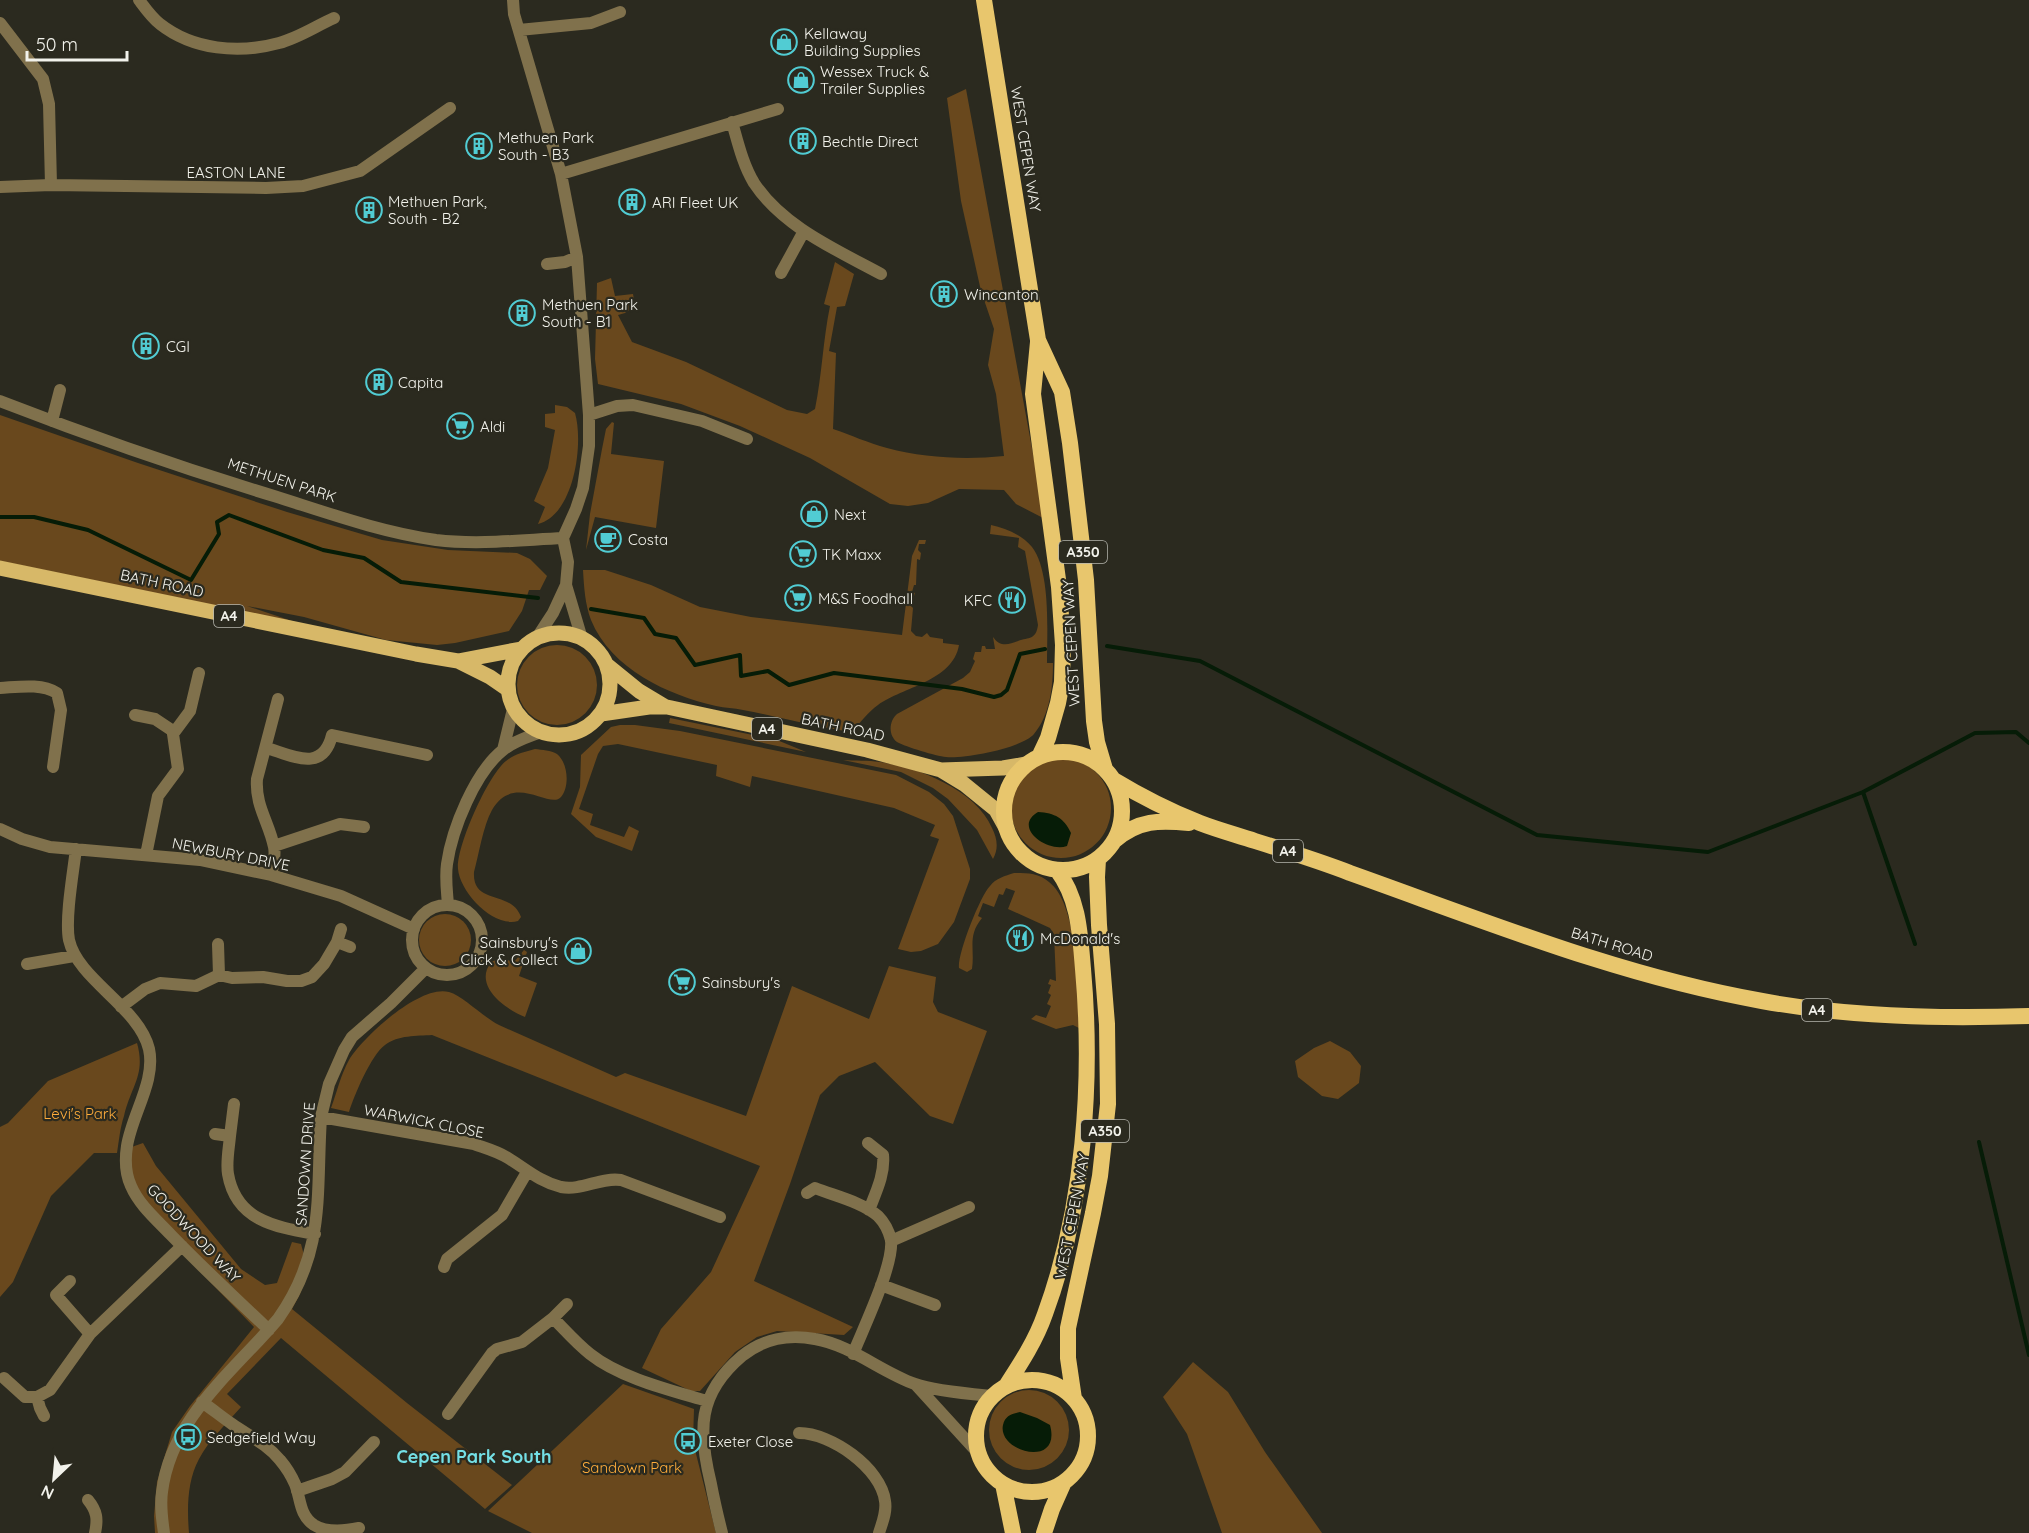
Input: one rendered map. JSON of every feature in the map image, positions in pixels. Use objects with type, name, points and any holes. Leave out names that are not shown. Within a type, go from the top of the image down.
[{"type":"highway","name":"WEST CEPEN WAY","points":[[984,0],[1038,340],[1033,394],[1059,587],[1063,645],[1062,682],[1058,703],[1048,738],[1033,760]]},
{"type":"highway","name":"WEST CEPEN WAY","points":[[1038,340],[1062,392],[1086,580],[1094,721],[1097,742],[1110,775]]},
{"type":"highway","points":[[1058,751],[1076,752],[1094,759],[1110,775],[1121,795],[1123,811],[1114,841],[1098,859],[1084,866],[1057,870],[1032,862],[1019,851],[1006,828],[1003,811],[1006,793],[1013,777],[1033,760],[1058,751]]},
{"type":"highway","name":"BATH ROAD","points":[[1110,775],[1143,797],[1202,824],[1306,857],[1541,941],[1664,979],[1710,991],[1806,1008],[1867,1015],[2029,1016]]},
{"type":"highway","name":"BATH ROAD","points":[[1114,841],[1128,829],[1146,822],[1169,821],[1202,824]]},
{"type":"highway","name":"WEST CEPEN WAY","points":[[1074,1399],[1068,1358],[1068,1328],[1100,1176],[1108,1104],[1107,1024],[1097,877],[1098,859]]},
{"type":"highway","name":"WEST CEPEN WAY","points":[[1006,1386],[1037,1335],[1054,1288],[1074,1199],[1083,1130],[1086,1062],[1085,992],[1074,902],[1057,870]]},
{"type":"highway","points":[[1044,1533],[1064,1482],[1080,1465],[1088,1443],[1085,1419],[1074,1399],[1063,1389],[1042,1381],[1020,1381],[1006,1386],[992,1396],[977,1423],[976,1438],[978,1453],[993,1476],[1003,1484],[1018,1490],[1034,1492],[1050,1489],[1064,1482]]},
{"type":"highway","points":[[1003,1484],[1013,1533]]},
{"type":"main road","name":"BATH ROAD","points":[[0,568],[458,661],[506,688]]},
{"type":"main road","points":[[538,636],[552,633],[568,634],[582,639]]},
{"type":"main road","name":"A4","points":[[506,688],[508,674],[521,649],[538,636]]},
{"type":"main road","name":"A4","points":[[582,639],[596,649],[608,665]]},
{"type":"main road","name":"BATH ROAD","points":[[458,661],[521,649]]},
{"type":"main road","name":"BATH ROAD","points":[[608,665],[639,691],[667,707]]},
{"type":"main road","points":[[601,714],[607,701],[610,685],[608,665]]},
{"type":"main road","points":[[506,688],[513,709],[523,721],[541,732]]},
{"type":"main road","name":"BATH ROAD","points":[[601,714],[649,706],[667,707],[867,750],[941,770],[964,784],[996,810],[1006,828]]},
{"type":"main road","name":"A4","points":[[541,732],[559,735],[576,733],[590,726],[601,714]]},
{"type":"main road","name":"BATH ROAD","points":[[941,770],[1003,768],[1033,760]]},
{"type":"street","points":[[139,0],[158,23],[181,39],[223,49],[255,48],[281,42],[334,18]]},
{"type":"street","points":[[513,0],[514,14],[561,174],[577,257],[589,415],[589,446],[583,488],[563,538],[568,562],[566,585],[582,639]]},
{"type":"street","points":[[519,30],[591,23],[620,12]]},
{"type":"street","points":[[0,23],[43,79],[50,104],[51,185]]},
{"type":"street","name":"EASTON LANE","points":[[0,187],[51,185],[266,188],[303,186],[360,171],[450,108]]},
{"type":"street","points":[[561,174],[778,109]]},
{"type":"street","points":[[732,122],[753,182],[763,194],[804,231],[881,274]]},
{"type":"street","points":[[781,273],[804,231]]},
{"type":"street","points":[[546,264],[566,262],[577,257]]},
{"type":"street","points":[[52,421],[60,390]]},
{"type":"street","name":"METHUEN PARK","points":[[0,401],[233,484],[388,531],[458,542],[563,538]]},
{"type":"street","points":[[589,415],[617,406],[633,405],[702,421],[747,438]]},
{"type":"street","points":[[538,636],[553,613],[566,585]]},
{"type":"street","points":[[146,855],[159,796],[178,769],[172,737],[190,711],[199,673]]},
{"type":"street","points":[[0,688],[25,686],[44,688],[57,693],[62,710],[53,767]]},
{"type":"street","points":[[271,874],[274,846],[258,803],[256,791],[257,779],[267,748],[278,699]]},
{"type":"street","points":[[448,905],[445,878],[453,836],[479,780],[503,750],[513,709]]},
{"type":"street","points":[[135,715],[155,719],[174,732]]},
{"type":"street","points":[[503,750],[541,732]]},
{"type":"street","points":[[267,748],[301,758],[316,758],[326,752],[332,735],[427,755]]},
{"type":"street","points":[[274,846],[340,824],[364,827]]},
{"type":"street","name":"NEWBURY DRIVE","points":[[0,830],[36,844],[200,860],[271,874],[341,896],[414,929]]},
{"type":"street","points":[[27,964],[74,956],[68,928],[76,849]]},
{"type":"street","points":[[448,905],[462,909],[469,913],[478,925],[482,940],[478,956],[468,968],[454,974],[439,974],[426,968],[420,962],[413,946],[414,929],[427,912],[437,907],[448,905]]},
{"type":"street","points":[[121,1006],[153,985],[160,983],[196,986],[219,975],[232,978],[263,977],[301,981],[312,977],[324,964],[337,942],[341,929]]},
{"type":"street","points":[[337,942],[350,947]]},
{"type":"street","points":[[218,944],[219,975]]},
{"type":"street","name":"GOODWOOD WAY","points":[[74,956],[121,1006],[143,1035],[149,1049],[148,1075],[128,1141],[126,1171],[131,1186],[138,1198],[182,1246],[269,1330]]},
{"type":"street","name":"SANDOWN DRIVE","points":[[164,1533],[161,1508],[166,1473],[184,1428],[202,1402],[269,1330],[294,1294],[308,1260],[315,1234],[321,1117],[329,1084],[344,1050],[352,1037],[426,968]]},
{"type":"street","points":[[234,1104],[228,1174],[244,1208],[268,1224],[315,1234]]},
{"type":"street","name":"WARWICK CLOSE","points":[[321,1117],[474,1144],[508,1158],[550,1184],[568,1188],[615,1179],[661,1198],[720,1217]]},
{"type":"street","points":[[215,1134],[230,1136]]},
{"type":"street","points":[[868,1143],[883,1155],[884,1164],[869,1210]]},
{"type":"street","points":[[444,1266],[450,1249],[502,1215],[528,1172]]},
{"type":"street","points":[[811,1187],[869,1210],[879,1217],[891,1241],[881,1285],[853,1354]]},
{"type":"street","points":[[891,1241],[969,1207]]},
{"type":"street","points":[[694,1221],[698,1209]]},
{"type":"street","points":[[4,1378],[25,1397],[38,1398],[50,1390],[90,1334],[182,1246]]},
{"type":"street","points":[[70,1281],[56,1295],[90,1334]]},
{"type":"street","points":[[881,1285],[935,1305]]},
{"type":"street","points":[[448,1414],[492,1353],[522,1342],[567,1304]]},
{"type":"street","points":[[553,1317],[591,1356],[614,1369],[707,1401]]},
{"type":"street","points":[[723,1533],[704,1457],[703,1418],[707,1401],[720,1378],[752,1348],[771,1340],[798,1337],[815,1339],[832,1343],[916,1385],[992,1396]]},
{"type":"street","points":[[916,1385],[978,1453]]},
{"type":"street","points":[[38,1398],[45,1416]]},
{"type":"street","points":[[202,1402],[271,1451],[285,1467],[297,1491],[300,1508],[316,1527],[337,1532],[359,1528]]},
{"type":"street","points":[[799,1433],[809,1433],[824,1438],[849,1451],[868,1470],[881,1488],[885,1502],[879,1533]]},
{"type":"street","points":[[297,1491],[345,1472],[374,1442]]},
{"type":"street","points":[[88,1500],[96,1513],[95,1533]]},
{"type":"green space","points":[[966,89],[1045,519],[1016,504],[1004,490],[959,489],[928,503],[908,506],[890,504],[810,458],[740,426],[681,404],[598,384],[595,359],[597,283],[611,278],[615,296],[633,294],[635,306],[618,315],[632,342],[686,362],[787,410],[807,414],[815,409],[830,306],[824,304],[835,262],[854,274],[845,306],[837,307],[829,351],[836,353],[833,429],[880,446],[916,454],[960,458],[1004,456],[996,394],[988,365],[994,329],[981,291],[961,201],[947,98]]},
{"type":"green space","points":[[555,405],[567,407],[575,413],[577,459],[568,493],[560,507],[550,518],[538,524],[545,507],[534,501],[548,468],[555,430],[545,427],[545,414],[555,413]]},
{"type":"green space","points":[[0,415],[287,512],[382,540],[448,550],[517,553],[530,559],[547,576],[540,590],[529,590],[522,611],[509,631],[437,645],[386,640],[304,617],[247,606],[295,622],[0,561]]},
{"type":"green space","points":[[612,422],[614,423],[611,454],[664,461],[656,528],[595,517],[586,550],[590,514],[606,429]]},
{"type":"green space","points":[[991,525],[1013,533],[1028,543],[1038,558],[1042,571],[1047,603],[1047,663],[1053,663],[1051,691],[1044,718],[1028,739],[1006,748],[979,754],[946,757],[901,744],[894,739],[891,732],[892,720],[897,714],[963,678],[970,672],[975,661],[973,659],[975,652],[981,652],[982,646],[986,649],[995,649],[993,637],[1001,644],[1008,644],[1031,637],[1036,633],[1038,625],[1025,551],[1018,547],[1019,538],[990,534]]},
{"type":"green space","points":[[919,540],[926,540],[925,544],[919,544],[918,550],[921,553],[920,560],[917,559],[916,585],[912,592],[915,593],[911,606],[913,608],[911,631],[916,636],[922,637],[927,633],[930,637],[943,639],[943,643],[959,645],[955,657],[947,667],[926,682],[878,705],[852,732],[716,706],[661,687],[627,666],[612,653],[591,620],[586,602],[583,570],[605,570],[651,585],[700,607],[751,617],[902,635],[912,556]]},
{"type":"green space","points":[[557,645],[572,648],[585,657],[594,670],[597,685],[594,700],[585,713],[572,722],[557,725],[542,722],[529,713],[520,700],[517,685],[520,670],[529,657],[542,648]]},
{"type":"green space","points":[[670,718],[777,740],[806,752],[669,723]]},
{"type":"green space","points":[[620,725],[680,731],[896,775],[929,792],[944,804],[953,816],[970,869],[970,879],[954,922],[938,944],[921,951],[911,952],[898,949],[939,839],[930,836],[935,825],[894,808],[752,776],[750,787],[716,776],[717,765],[618,744],[603,746],[598,754],[579,809],[593,814],[590,825],[624,837],[629,826],[639,831],[632,851],[596,837],[571,814],[580,787],[581,755],[611,727]]},
{"type":"green space","points":[[535,749],[552,752],[561,758],[567,781],[564,792],[556,800],[521,793],[511,794],[501,799],[492,810],[486,824],[474,872],[475,883],[479,889],[516,908],[521,917],[518,921],[508,922],[489,914],[471,897],[460,878],[459,859],[474,812],[499,769],[512,757]]},
{"type":"green space","points":[[1061,758],[1080,762],[1096,773],[1107,789],[1111,808],[1107,827],[1096,843],[1080,854],[1061,858],[1042,854],[1026,843],[1015,827],[1011,808],[1015,789],[1026,773],[1042,762]]},
{"type":"green space","points":[[843,760],[875,761],[911,769],[960,792],[984,814],[992,828],[997,843],[993,859],[977,830],[948,799],[933,788],[901,772]]},
{"type":"green space","points":[[1014,873],[1033,874],[1045,879],[1059,893],[1066,909],[1077,972],[1079,1028],[1073,1025],[1056,1029],[1031,1019],[1036,1015],[1046,1018],[1051,1006],[1047,1004],[1051,995],[1048,993],[1051,985],[1048,984],[1050,979],[1056,981],[1054,934],[1050,928],[1008,909],[1015,891],[1006,888],[1003,895],[999,894],[994,907],[983,903],[978,916],[982,918],[973,937],[972,969],[967,972],[959,968],[965,939],[986,892],[995,881]]},
{"type":"green space","points":[[445,914],[455,916],[463,922],[469,930],[471,940],[469,950],[463,958],[455,964],[445,966],[435,964],[427,958],[421,950],[419,940],[421,930],[427,922],[435,916]]},
{"type":"green space","points":[[524,950],[527,952],[519,976],[537,983],[525,1017],[494,996],[486,980],[486,971],[491,962],[501,958],[514,962]]},
{"type":"green space","points":[[889,966],[936,977],[933,1002],[938,1012],[987,1031],[953,1124],[930,1116],[875,1062],[839,1076],[820,1095],[754,1281],[853,1327],[844,1335],[777,1331],[757,1337],[735,1352],[700,1391],[691,1391],[642,1368],[661,1329],[711,1272],[760,1166],[432,1035],[402,1038],[385,1045],[369,1066],[349,1112],[331,1108],[346,1065],[356,1050],[379,1026],[393,1014],[423,996],[437,992],[449,992],[499,1025],[616,1077],[625,1073],[746,1116],[792,986],[869,1019]]},
{"type":"green space","points":[[1330,1041],[1350,1052],[1361,1066],[1359,1083],[1338,1099],[1322,1096],[1298,1077],[1295,1061],[1314,1048]]},
{"type":"green space","name":"Levi's Park","points":[[137,1043],[139,1072],[127,1106],[117,1153],[94,1153],[51,1196],[13,1282],[0,1297],[0,1127],[8,1123],[48,1081]]},
{"type":"green space","points":[[143,1143],[156,1166],[241,1269],[265,1285],[277,1283],[292,1242],[301,1244],[308,1270],[292,1309],[512,1485],[485,1509],[281,1338],[227,1394],[241,1407],[208,1445],[195,1468],[189,1495],[189,1533],[155,1533],[157,1482],[172,1432],[190,1406],[254,1327],[145,1215],[123,1150]]},
{"type":"green space","points":[[1193,1362],[1228,1392],[1265,1452],[1322,1533],[1222,1533],[1187,1434],[1163,1397]]},
{"type":"green space","name":"Sandown Park","points":[[623,1384],[694,1409],[693,1442],[716,1533],[532,1533],[488,1511]]},
{"type":"green space","points":[[1029,1390],[1044,1393],[1057,1402],[1066,1415],[1069,1430],[1066,1445],[1057,1458],[1044,1467],[1029,1470],[1014,1467],[1001,1458],[992,1445],[989,1430],[992,1415],[1001,1402],[1014,1393]]},
{"type":"shaded area","points":[[1038,812],[1054,815],[1062,820],[1071,833],[1067,846],[1050,846],[1035,837],[1029,825],[1031,818]]},
{"type":"shaded area","points":[[1020,1412],[1050,1425],[1051,1439],[1047,1447],[1029,1452],[1010,1443],[1004,1435],[1003,1425],[1005,1419]]},
{"type":"waterway","points":[[0,517],[34,517],[88,530],[191,580],[219,534],[217,522],[229,515],[323,550],[364,558],[401,582],[538,598]]},
{"type":"waterway","points":[[591,609],[644,618],[655,634],[676,638],[695,665],[740,655],[741,676],[768,671],[789,685],[834,673],[962,689],[994,697],[1007,690],[1020,654],[1045,649]]},
{"type":"waterway","points":[[1107,646],[1200,661],[1537,835],[1708,852],[1863,792],[1915,944]]},
{"type":"waterway","points":[[1863,792],[1975,733],[2016,732],[2029,743]]},
{"type":"waterway","points":[[1979,1142],[2029,1355]]},
{"type":"place","name":"Kellaway Building Supplies","points":[[784,42]]},
{"type":"place","name":"Wessex Truck & Trailer Supplies","points":[[801,80]]},
{"type":"place","name":"Bechtle Direct","points":[[803,141]]},
{"type":"place","name":"Methuen Park South - B3","points":[[479,146]]},
{"type":"place","name":"ARI Fleet UK","points":[[632,202]]},
{"type":"place","name":"Methuen Park, South - B2","points":[[369,210]]},
{"type":"place","name":"Wincanton","points":[[944,294]]},
{"type":"place","name":"Methuen Park South - B1","points":[[522,313]]},
{"type":"place","name":"CGI","points":[[146,346]]},
{"type":"place","name":"Capita","points":[[379,382]]},
{"type":"place","name":"Aldi","points":[[460,426]]},
{"type":"place","name":"Next","points":[[814,514]]},
{"type":"place","name":"Costa","points":[[608,539]]},
{"type":"place","name":"TK Maxx","points":[[803,554]]},
{"type":"place","name":"M&S Foodhall","points":[[798,598]]},
{"type":"place","name":"KFC","points":[[1012,600]]},
{"type":"place","name":"McDonald's","points":[[1020,938]]},
{"type":"place","name":"Sainsbury's Click & Collect","points":[[578,951]]},
{"type":"place","name":"Sainsbury's","points":[[682,982]]},
{"type":"place","name":"Sedgefield Way","points":[[188,1437]]},
{"type":"place","name":"Exeter Close","points":[[688,1441]]},
{"type":"district","name":"Cepen Park South","points":[[474,1456]]}]
